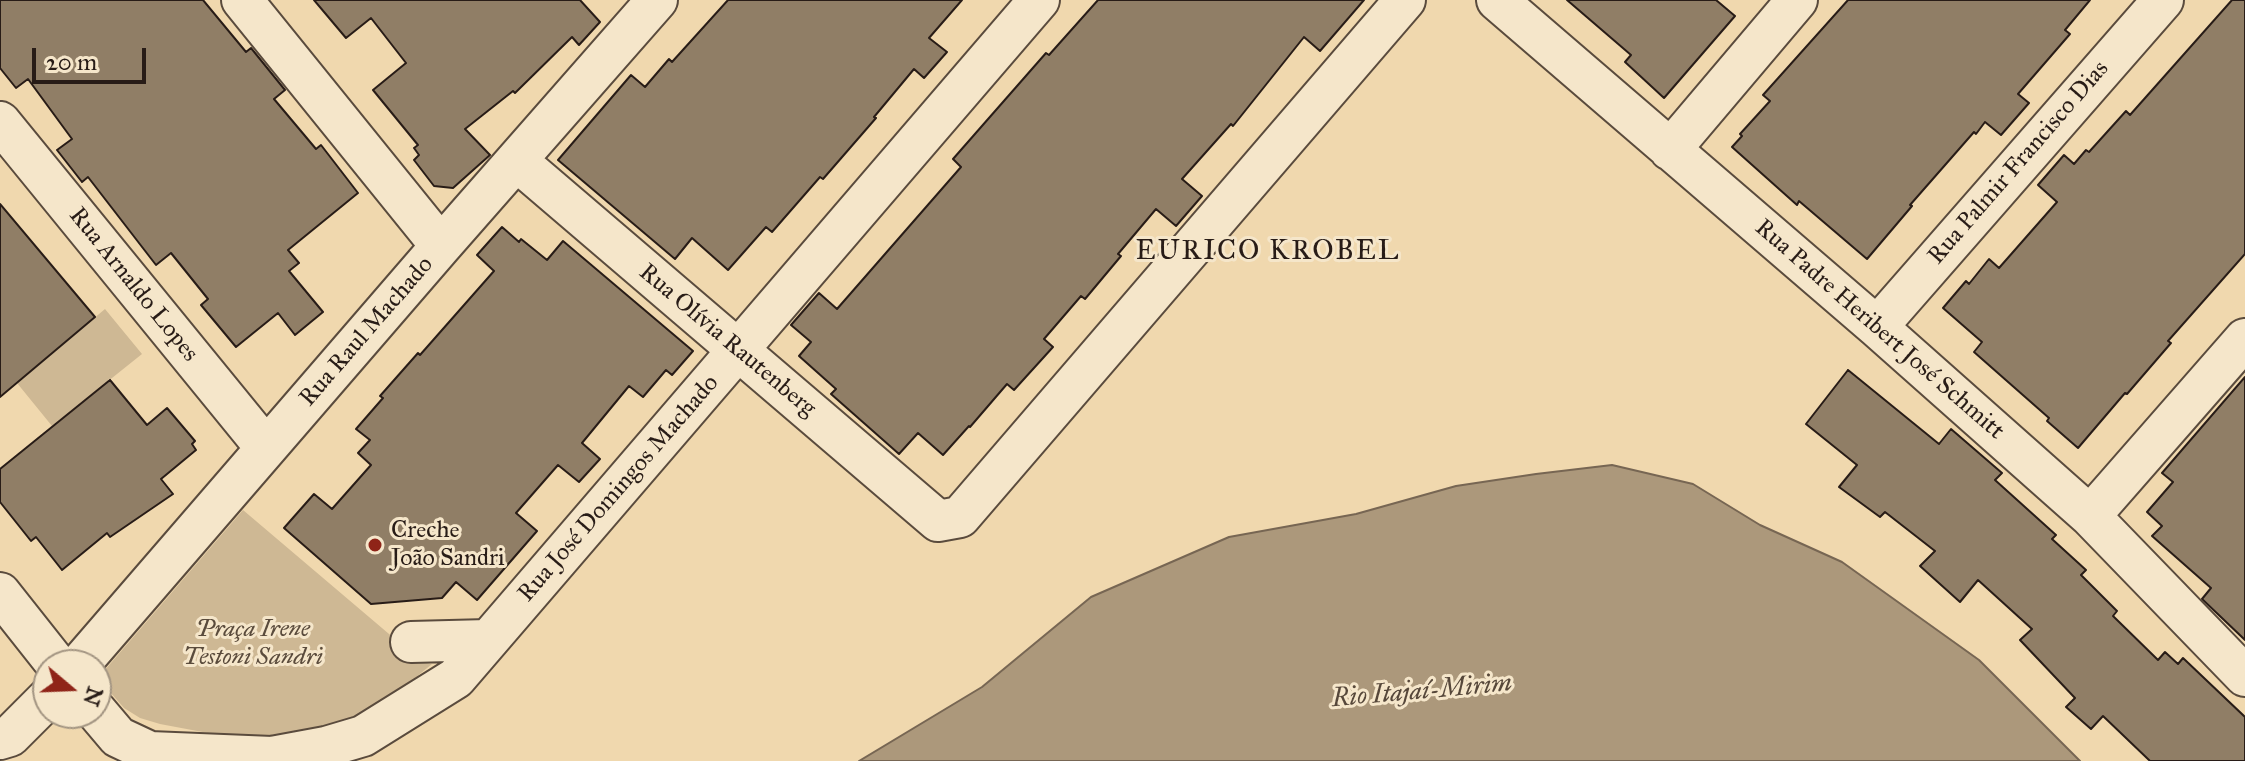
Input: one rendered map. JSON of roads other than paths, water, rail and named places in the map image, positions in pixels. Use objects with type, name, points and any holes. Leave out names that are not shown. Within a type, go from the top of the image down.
[{"type":"street","points":[[242,0],[441,246]]},
{"type":"street","name":"Rua José Domingos Machado","points":[[111,729],[118,737],[150,752],[272,757],[363,736],[456,678],[1039,0]]},
{"type":"street","name":"Rua Olívia Rautenberg","points":[[517,161],[938,521],[960,517],[1405,0]]},
{"type":"street","name":"Rua Padre Heribert José Schmitt","points":[[1497,0],[1877,327],[2090,516],[2245,676]]},
{"type":"street","points":[[1670,150],[1797,0]]},
{"type":"street","name":"Rua Palmir Francisco Dias","points":[[1877,327],[2163,0]]},
{"type":"street","name":"Rua Raul Machado","points":[[93,649],[517,161],[637,8]]},
{"type":"street","name":"Rua Arnaldo Lopes","points":[[0,122],[266,448]]},
{"type":"street","points":[[2090,516],[2245,339]]},
{"type":"street","points":[[0,593],[44,649]]},
{"type":"street","points":[[411,642],[488,640]]},
{"type":"street","points":[[5,737],[32,713]]},
{"type":"water","name":"Rio Itajaí-Mirim","points":[[1612,465],[1693,484],[1760,525],[1842,562],[1979,660],[2080,761],[859,761],[982,687],[1091,597],[1229,537],[1356,514],[1456,486]]},
{"type":"place","name":"Creche João Sandri","points":[[375,545]]},
{"type":"district","name":"EURICO KROBEL","points":[[1268,252]]},
{"type":"park label","name":"Praça Irene Testoni Sandri","points":[[253,644]]}]
